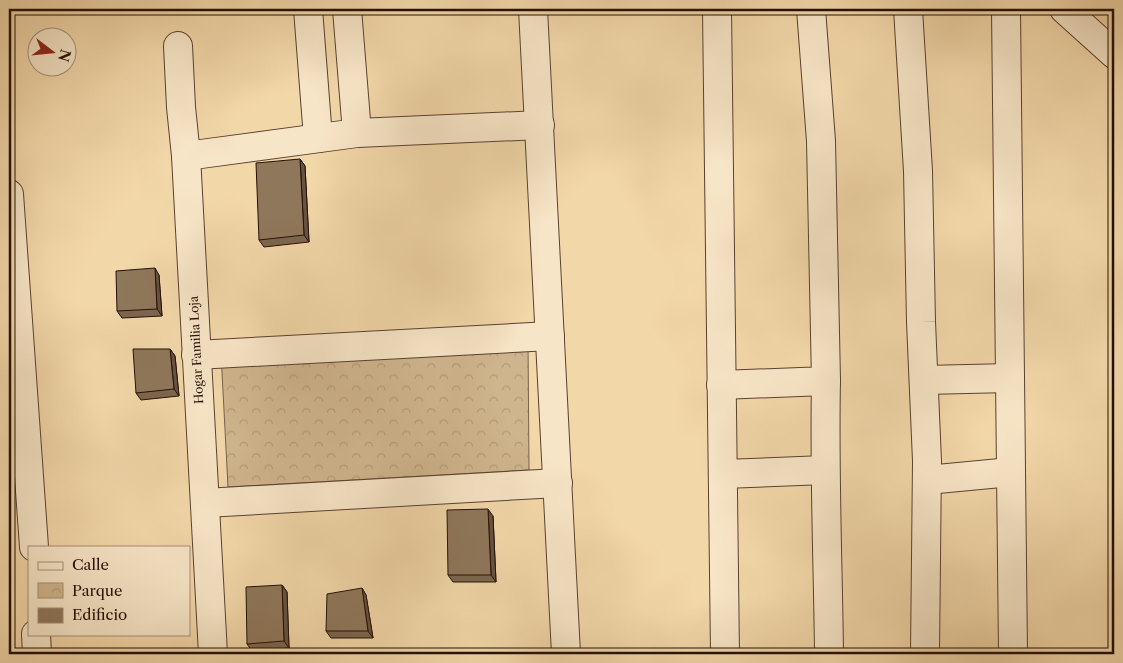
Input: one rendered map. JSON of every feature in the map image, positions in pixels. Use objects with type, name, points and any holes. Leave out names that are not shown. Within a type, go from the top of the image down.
[{"type":"street","points":[[308,9],[318,138]]},
{"type":"street","points":[[346,9],[357,133]]},
{"type":"street","points":[[533,9],[566,654]]},
{"type":"street","points":[[716,9],[725,654]]},
{"type":"street","points":[[811,9],[821,141],[829,654]]},
{"type":"street","points":[[908,9],[918,171],[924,380],[926,480],[925,654]]},
{"type":"street","points":[[1006,9],[1013,654]]},
{"type":"street","points":[[1064,9],[1114,54]]},
{"type":"street","name":"Hogar Familia Loja","points":[[178,46],[181,108],[186,156],[213,654]]},
{"type":"street","points":[[186,156],[357,133],[540,125]]},
{"type":"street","points":[[9,194],[34,546]]},
{"type":"street","points":[[196,355],[550,336]]},
{"type":"street","points":[[924,380],[1010,378]]},
{"type":"street","points":[[721,385],[826,381]]},
{"type":"street","points":[[723,474],[825,470]]},
{"type":"street","points":[[926,480],[1011,472]]},
{"type":"street","points":[[205,503],[558,483]]},
{"type":"street","points":[[36,636],[37,654]]},
{"type":"green space","points":[[528,339],[529,470],[228,487],[221,353]]},
{"type":"building","points":[[300,159],[304,235],[259,240],[256,163]]},
{"type":"building","points":[[155,268],[157,309],[117,311],[116,271]]},
{"type":"building","points":[[133,349],[170,349],[174,389],[136,393]]},
{"type":"building","points":[[488,509],[491,575],[448,575],[447,510]]},
{"type":"building","points":[[282,585],[284,641],[247,644],[246,587]]},
{"type":"building","points":[[362,588],[368,631],[326,631],[327,594]]}]
